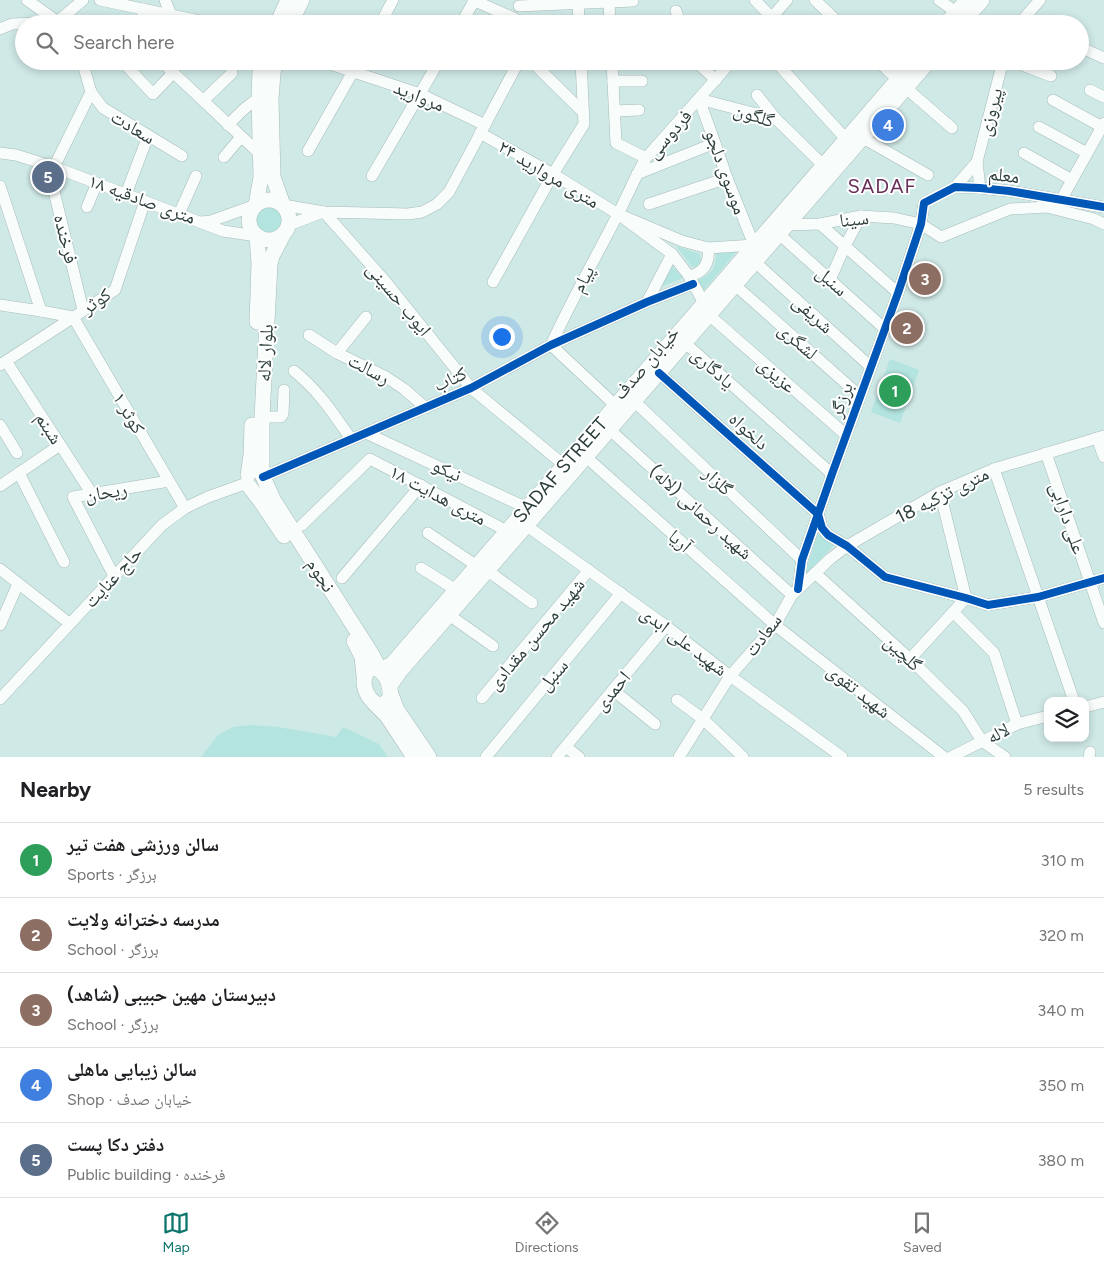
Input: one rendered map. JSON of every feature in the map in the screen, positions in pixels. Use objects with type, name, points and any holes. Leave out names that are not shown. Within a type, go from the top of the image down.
[{"type":"main road","points":[[281,15],[288,0]]},
{"type":"main road","points":[[294,15],[302,0]]},
{"type":"main road","points":[[957,15],[967,0]]},
{"type":"main road","points":[[961,15],[982,0]]},
{"type":"main road","points":[[256,205],[261,177],[260,70]]},
{"type":"main road","points":[[274,70],[271,100],[273,177],[290,218],[286,230],[273,240],[257,236],[251,228],[249,218],[256,205],[267,200],[273,200],[283,205]]},
{"type":"main road","name":"SADAF STREET","points":[[380,670],[392,664],[456,590],[482,568],[507,531],[616,405],[707,309],[754,245],[846,139],[902,84],[909,70]]},
{"type":"main road","name":"خیابان صدف","points":[[390,690],[401,670],[449,615],[482,568],[527,526],[685,343],[707,309],[735,285],[862,138],[902,84],[918,70]]},
{"type":"main road","name":"بلوار لاله","points":[[256,479],[262,417],[270,264],[272,256],[286,230]]},
{"type":"main road","name":"بلوار لاله","points":[[256,479],[251,455],[259,264],[257,236]]},
{"type":"main road","name":"نجوم","points":[[256,479],[274,501],[371,652],[380,670]]},
{"type":"main road","name":"نجوم","points":[[256,479],[264,506],[357,646],[362,657],[364,676]]},
{"type":"main road","points":[[414,757],[387,716],[367,694],[364,686],[364,676],[371,668],[380,670],[386,678],[397,710],[429,757]]},
{"type":"main road","points":[[374,702],[385,703],[389,698],[390,690]]},
{"type":"street","points":[[27,0],[49,15]]},
{"type":"street","points":[[69,15],[83,0]]},
{"type":"street","points":[[100,0],[171,15]]},
{"type":"street","points":[[165,0],[171,15]]},
{"type":"street","points":[[171,15],[177,0]]},
{"type":"street","points":[[385,15],[393,0]]},
{"type":"street","points":[[465,15],[473,0],[505,15]]},
{"type":"street","points":[[755,0],[765,15]]},
{"type":"street","points":[[773,15],[787,0]]},
{"type":"street","points":[[815,0],[831,15]]},
{"type":"street","points":[[939,0],[950,15]]},
{"type":"street","points":[[1027,15],[1040,0]]},
{"type":"street","points":[[519,3],[633,1]]},
{"type":"street","points":[[578,2],[579,15]]},
{"type":"street","points":[[609,2],[610,15]]},
{"type":"street","points":[[143,15],[144,9]]},
{"type":"street","points":[[0,29],[15,24]]},
{"type":"street","points":[[1089,51],[1104,58]]},
{"type":"street","name":"سعادت","points":[[85,70],[91,92],[103,108],[182,156]]},
{"type":"street","points":[[130,70],[153,94],[174,74]]},
{"type":"street","points":[[170,70],[261,155]]},
{"type":"street","points":[[308,150],[354,70]]},
{"type":"street","name":"مروارید","points":[[365,70],[420,94],[483,129]]},
{"type":"street","points":[[372,176],[434,70]]},
{"type":"street","points":[[283,205],[324,212],[408,214],[422,212],[437,204],[449,192],[514,70]]},
{"type":"street","points":[[540,70],[583,112]]},
{"type":"street","points":[[493,282],[553,174],[584,124],[581,70]]},
{"type":"street","points":[[612,70],[616,142],[646,158]]},
{"type":"street","points":[[705,70],[716,80]]},
{"type":"street","name":"فردوسی","points":[[618,214],[646,158],[724,70]]},
{"type":"street","points":[[783,70],[846,139]]},
{"type":"street","points":[[887,70],[952,128]]},
{"type":"street","name":"پیروزی","points":[[977,162],[1001,70]]},
{"type":"street","points":[[1035,70],[1051,76]]},
{"type":"street","points":[[203,101],[232,73]]},
{"type":"street","points":[[613,81],[642,81]]},
{"type":"street","points":[[1090,90],[1104,97]]},
{"type":"street","points":[[54,167],[91,92]]},
{"type":"street","points":[[758,95],[776,119]]},
{"type":"street","points":[[228,125],[244,108],[259,99]]},
{"type":"street","name":"گلگون","points":[[699,99],[776,119],[823,165]]},
{"type":"street","name":"موسوی دلجو","points":[[699,99],[727,178],[754,245]]},
{"type":"street","points":[[1053,100],[1103,125],[1061,200]]},
{"type":"street","points":[[614,111],[639,110]]},
{"type":"street","points":[[1039,127],[1087,153]]},
{"type":"street","name":"۲۴ متری مروارید","points":[[483,129],[618,214],[672,254],[691,280],[707,309]]},
{"type":"street","points":[[126,194],[148,136]]},
{"type":"street","points":[[224,157],[241,137]]},
{"type":"street","points":[[862,138],[928,175]]},
{"type":"street","points":[[637,174],[716,144]]},
{"type":"street","name":"۱۸ متری صادقیه","points":[[0,153],[16,154],[54,167],[199,222],[211,221],[256,205]]},
{"type":"street","points":[[1024,153],[1072,180]]},
{"type":"street","points":[[955,187],[977,162]]},
{"type":"street","points":[[977,162],[980,188]]},
{"type":"street","name":"فرخنده","points":[[54,167],[52,183],[83,310]]},
{"type":"street","points":[[179,214],[196,176]]},
{"type":"street","points":[[650,204],[727,178]]},
{"type":"street","points":[[87,207],[97,183]]},
{"type":"street","points":[[0,186],[41,311]]},
{"type":"street","name":"معلم","points":[[1104,207],[1009,191],[955,187],[924,203],[920,224],[941,237],[1010,209],[1047,207],[1094,218],[1104,224]]},
{"type":"street","name":"کوثر","points":[[3,363],[115,290],[145,201]]},
{"type":"street","points":[[286,230],[324,212]]},
{"type":"street","name":"ایوب حسینی","points":[[324,212],[385,281],[472,388],[564,465]]},
{"type":"street","name":"۲۴ متری مروارید","points":[[618,214],[682,241],[708,248],[754,245]]},
{"type":"street","name":"پیام","points":[[551,345],[566,311],[618,214]]},
{"type":"street","points":[[830,280],[861,216]]},
{"type":"street","name":"سینا","points":[[783,230],[861,216],[894,218],[920,224]]},
{"type":"street","points":[[199,222],[223,231],[257,236]]},
{"type":"street","points":[[820,224],[898,293]]},
{"type":"street","name":"برزگر","points":[[795,592],[802,560],[898,293],[920,224]]},
{"type":"street","name":"سنبل","points":[[783,230],[830,280],[885,329]]},
{"type":"street","name":"کتاب","points":[[256,479],[472,388],[551,345],[691,280],[705,267],[709,255],[708,248]]},
{"type":"street","points":[[647,302],[672,254]]},
{"type":"street","name":"شریفی","points":[[755,262],[871,367]]},
{"type":"street","name":"لشگری","points":[[735,285],[860,396]]},
{"type":"street","points":[[0,306],[73,317]]},
{"type":"street","name":"عزیزی","points":[[707,309],[846,435]]},
{"type":"street","name":"کوثر ۱","points":[[73,317],[185,508]]},
{"type":"street","points":[[337,353],[366,318]]},
{"type":"street","name":"رسالت","points":[[309,334],[337,353],[386,377],[404,389],[426,408]]},
{"type":"street","name":"یادگاری","points":[[685,343],[832,474]]},
{"type":"street","points":[[551,345],[616,405]]},
{"type":"street","name":"شبنم","points":[[3,363],[92,494]]},
{"type":"street","points":[[294,371],[317,392],[351,439]]},
{"type":"street","name":"دلخواه","points":[[659,373],[818,514]]},
{"type":"street","points":[[262,417],[281,417],[284,414],[284,390]]},
{"type":"street","name":"گلزار","points":[[634,401],[802,560]]},
{"type":"street","points":[[0,425],[17,452]]},
{"type":"street","name":"شهید رحمانی (لاله)","points":[[610,430],[795,592]]},
{"type":"street","name":"نیکو","points":[[366,433],[527,508]]},
{"type":"street","points":[[1100,437],[1104,457]]},
{"type":"street","name":"18 متری تزکیه","points":[[795,592],[830,559],[847,546],[940,492],[994,469],[1100,437]]},
{"type":"street","points":[[0,486],[60,445]]},
{"type":"street","name":"علی دارابی","points":[[1046,453],[1104,623]]},
{"type":"street","name":"آریا","points":[[586,457],[774,625]]},
{"type":"street","name":"۱۸ متری هدایت","points":[[302,525],[370,459],[507,531]]},
{"type":"street","points":[[994,469],[1073,697]]},
{"type":"street","points":[[19,473],[64,562]]},
{"type":"street","name":"حاج عنایت","points":[[0,699],[162,525],[185,508],[256,479]]},
{"type":"street","name":"ریحان","points":[[114,576],[73,497],[169,481]]},
{"type":"street","points":[[342,578],[421,485]]},
{"type":"street","points":[[940,492],[966,598]]},
{"type":"street","points":[[818,514],[822,528],[828,535],[847,546],[885,577],[988,605],[1038,596],[1104,578]]},
{"type":"street","name":"شهید علی ابدی","points":[[527,526],[621,593],[730,676],[842,757]]},
{"type":"street","points":[[428,533],[532,603]]},
{"type":"street","points":[[421,568],[456,590]]},
{"type":"street","points":[[0,569],[70,623]]},
{"type":"street","name":"شهید محسن مقدادی","points":[[482,698],[589,570]]},
{"type":"street","name":"گلچین","points":[[815,573],[910,659],[963,711],[982,741]]},
{"type":"street","points":[[0,625],[18,584]]},
{"type":"street","name":"سعادت","points":[[679,757],[730,676],[774,625],[795,592]]},
{"type":"street","name":"سنبل","points":[[486,757],[621,593]]},
{"type":"street","points":[[910,659],[966,598]]},
{"type":"street","points":[[953,612],[994,653],[1016,724]]},
{"type":"street","points":[[449,615],[493,646]]},
{"type":"street","name":"شهید تقوی","points":[[774,625],[944,757]]},
{"type":"street","name":"احمدی","points":[[557,757],[666,626]]},
{"type":"street","points":[[613,690],[655,724]]},
{"type":"street","points":[[677,700],[703,719],[742,757]]},
{"type":"street","points":[[1089,706],[1104,702]]},
{"type":"street","name":"لاله","points":[[951,757],[1016,724],[1044,717]]},
{"type":"street","points":[[982,741],[1005,757]]},
{"type":"street","points":[[566,747],[579,757]]},
{"type":"shaded area","points":[[270,207],[279,211],[283,220],[279,229],[270,233],[261,229],[257,220],[261,211]]},
{"type":"shaded area","points":[[676,246],[700,254],[700,263],[692,267]]},
{"type":"shaded area","points":[[736,252],[704,290],[697,280],[710,273],[714,267],[716,253]]},
{"type":"shaded area","points":[[672,266],[683,278],[658,288],[667,276]]},
{"type":"shaded area","points":[[890,359],[919,370],[900,423],[871,412]]},
{"type":"shaded area","points":[[818,532],[824,538],[836,543],[809,571],[803,580]]},
{"type":"shaded area","points":[[252,725],[278,727],[336,737],[343,727],[379,744],[388,757],[201,757],[218,735],[233,727]]},
{"type":"cycle path","points":[[798,589],[802,560],[898,293],[921,224],[924,203],[955,187],[1009,191],[1104,207]]},
{"type":"cycle path","points":[[263,477],[471,388],[551,345],[647,302],[693,284]]},
{"type":"cycle path","points":[[659,373],[818,514],[822,528],[828,535],[847,546],[885,577],[988,605],[1038,597],[1104,578]]},
{"type":"place","name":"سالن زیبایی ماهلی","points":[[888,125]]},
{"type":"place","name":"دفتر دکا پست","points":[[48,177]]},
{"type":"place","name":"دبیرستان مهین حبیبی (شاهد)","points":[[925,279]]},
{"type":"place","name":"مدرسه دخترانه ولایت","points":[[907,328]]},
{"type":"place","name":"سالن ورزشی هفت تیر","points":[[895,391]]},
{"type":"district","name":"SADAF","points":[[882,186]]}]
